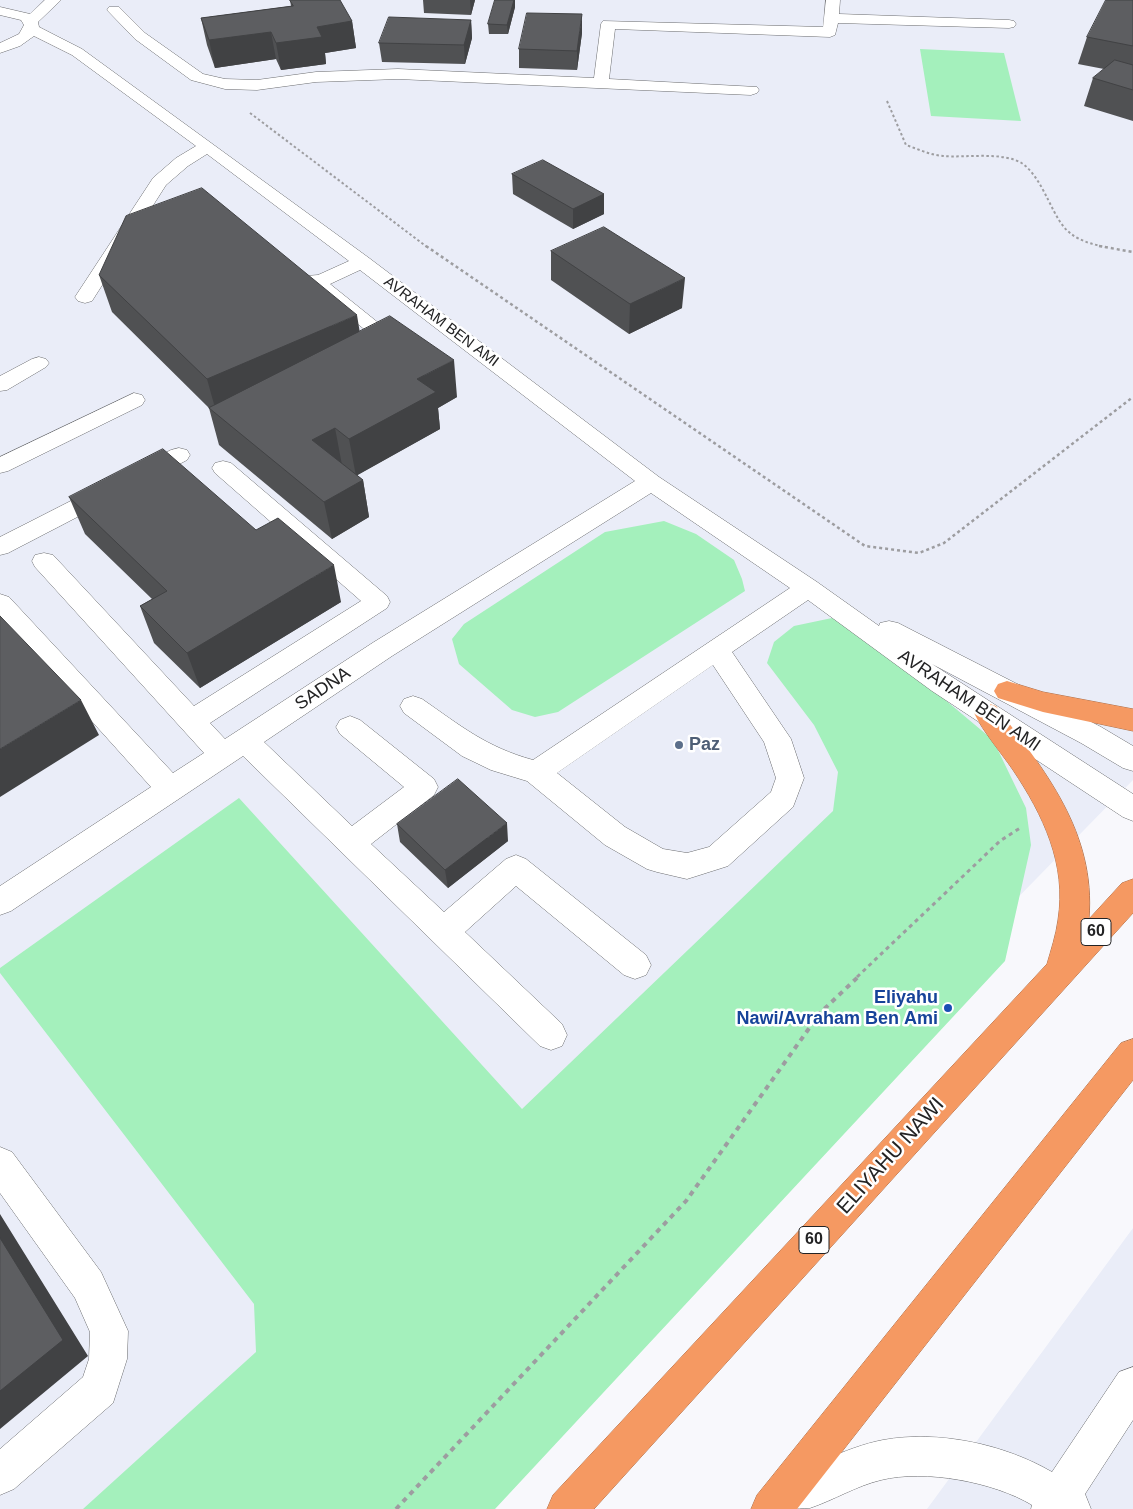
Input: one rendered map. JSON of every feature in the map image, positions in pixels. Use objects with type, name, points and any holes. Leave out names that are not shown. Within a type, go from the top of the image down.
[{"type":"highway","points":[[1007,690],[1043,702],[1133,720]]},
{"type":"highway","points":[[987,713],[1033,776],[1052,807],[1066,837],[1073,864],[1076,891],[1074,919],[1060,971]]},
{"type":"highway","name":"ELIYAHU NAWI","points":[[568,1509],[1133,892]]},
{"type":"highway","points":[[773,1506],[1133,1054]]},
{"type":"street","points":[[0,11],[48,0]]},
{"type":"street","points":[[5,47],[20,40],[48,0]]},
{"type":"street","points":[[601,83],[608,24],[830,32],[833,0]]},
{"type":"street","points":[[114,10],[140,36],[196,77],[225,84],[257,85],[316,77],[398,74],[751,90]]},
{"type":"street","name":"AVRAHAM BEN AMI","points":[[0,11],[18,14],[31,25],[77,52],[362,262],[651,482],[808,588],[941,684],[1133,809]]},
{"type":"street","points":[[831,18],[1008,24]]},
{"type":"street","name":"AVRAHAM BEN AMI","points":[[5,47],[44,47],[77,52]]},
{"type":"street","points":[[85,298],[159,182],[172,168],[189,155],[208,147]]},
{"type":"street","points":[[362,262],[309,278],[391,341]]},
{"type":"street","points":[[0,385],[39,363]]},
{"type":"street","points":[[0,466],[134,400]]},
{"type":"street","points":[[1,546],[179,455]]},
{"type":"street","points":[[192,721],[378,602],[223,468]]},
{"type":"street","name":"SADNA","points":[[0,902],[383,649],[651,482]]},
{"type":"street","points":[[44,561],[192,721],[234,748],[351,843],[550,1035]]},
{"type":"street","points":[[536,772],[808,588]]},
{"type":"street","name":"AVRAHAM BEN AMI","points":[[808,588],[1007,690],[1133,760]]},
{"type":"street","points":[[0,603],[170,789]]},
{"type":"street","points":[[413,706],[472,748],[501,762],[536,772],[615,836],[657,860],[687,866],[718,856],[783,799],[790,778],[777,739],[717,650]]},
{"type":"street","points":[[350,727],[424,787],[351,843]]},
{"type":"street","points":[[443,932],[516,868],[635,965]]},
{"type":"street","points":[[0,1164],[88,1285],[109,1331],[108,1359],[99,1389],[0,1475]]},
{"type":"street","points":[[773,1506],[838,1474],[887,1458],[946,1458],[1006,1469],[1060,1505],[1133,1386]]},
{"type":"path","points":[[216,82],[221,91],[446,261],[865,546],[919,553],[944,544],[1133,397]]},
{"type":"path","points":[[887,101],[906,145],[942,156],[983,156],[1020,161],[1034,174],[1060,221],[1074,236],[1104,247],[1133,252]]},
{"type":"path","points":[[396,1509],[686,1201],[820,1013],[1000,841],[1052,807]]},
{"type":"shaded area","points":[[0,0],[1133,0],[1133,780],[419,1509],[0,1509]]},
{"type":"shaded area","points":[[1133,1228],[1133,1509],[927,1509]]},
{"type":"green space","points":[[920,49],[1004,53],[1021,121],[931,116]]},
{"type":"green space","points":[[664,521],[696,534],[734,560],[745,591],[558,712],[535,717],[512,710],[459,664],[452,639],[464,624],[605,532]]},
{"type":"green space","points":[[832,618],[869,636],[993,740],[1026,808],[1031,845],[1005,961],[495,1509],[83,1509],[256,1352],[254,1304],[0,973],[0,968],[239,798],[522,1109],[833,811],[838,772],[814,725],[767,663],[774,642],[794,626]]},
{"type":"building","points":[[290,0],[340,0],[352,21],[317,27],[322,37],[276,43],[271,32],[209,40],[201,18],[293,6]]},
{"type":"building","points":[[495,0],[514,0],[507,25],[488,24]]},
{"type":"building","points":[[1106,0],[1133,0],[1133,46],[1087,37]]},
{"type":"building","points":[[527,13],[582,14],[577,51],[519,49]]},
{"type":"building","points":[[389,17],[471,20],[464,45],[379,43]]},
{"type":"building","points":[[1115,60],[1133,65],[1133,90],[1093,78]]},
{"type":"building","points":[[543,160],[604,194],[573,209],[512,174]]},
{"type":"building","points":[[202,188],[357,315],[207,379],[99,275],[126,216]]},
{"type":"building","points":[[604,227],[685,278],[630,304],[551,251]]},
{"type":"building","points":[[390,316],[454,360],[417,379],[436,392],[349,439],[335,428],[312,440],[363,480],[324,502],[209,408]]},
{"type":"building","points":[[163,449],[256,530],[278,518],[334,565],[187,653],[140,606],[167,591],[69,497]]},
{"type":"building","points":[[0,616],[81,700],[0,749]]},
{"type":"building","points":[[458,779],[507,823],[445,870],[397,824]]},
{"type":"building","points":[[0,1238],[63,1340],[0,1391]]},
{"type":"place","name":"Paz","points":[[679,745]]},
{"type":"place","name":"Eliyahu Nawi/Avraham Ben Ami","points":[[948,1008]]}]
